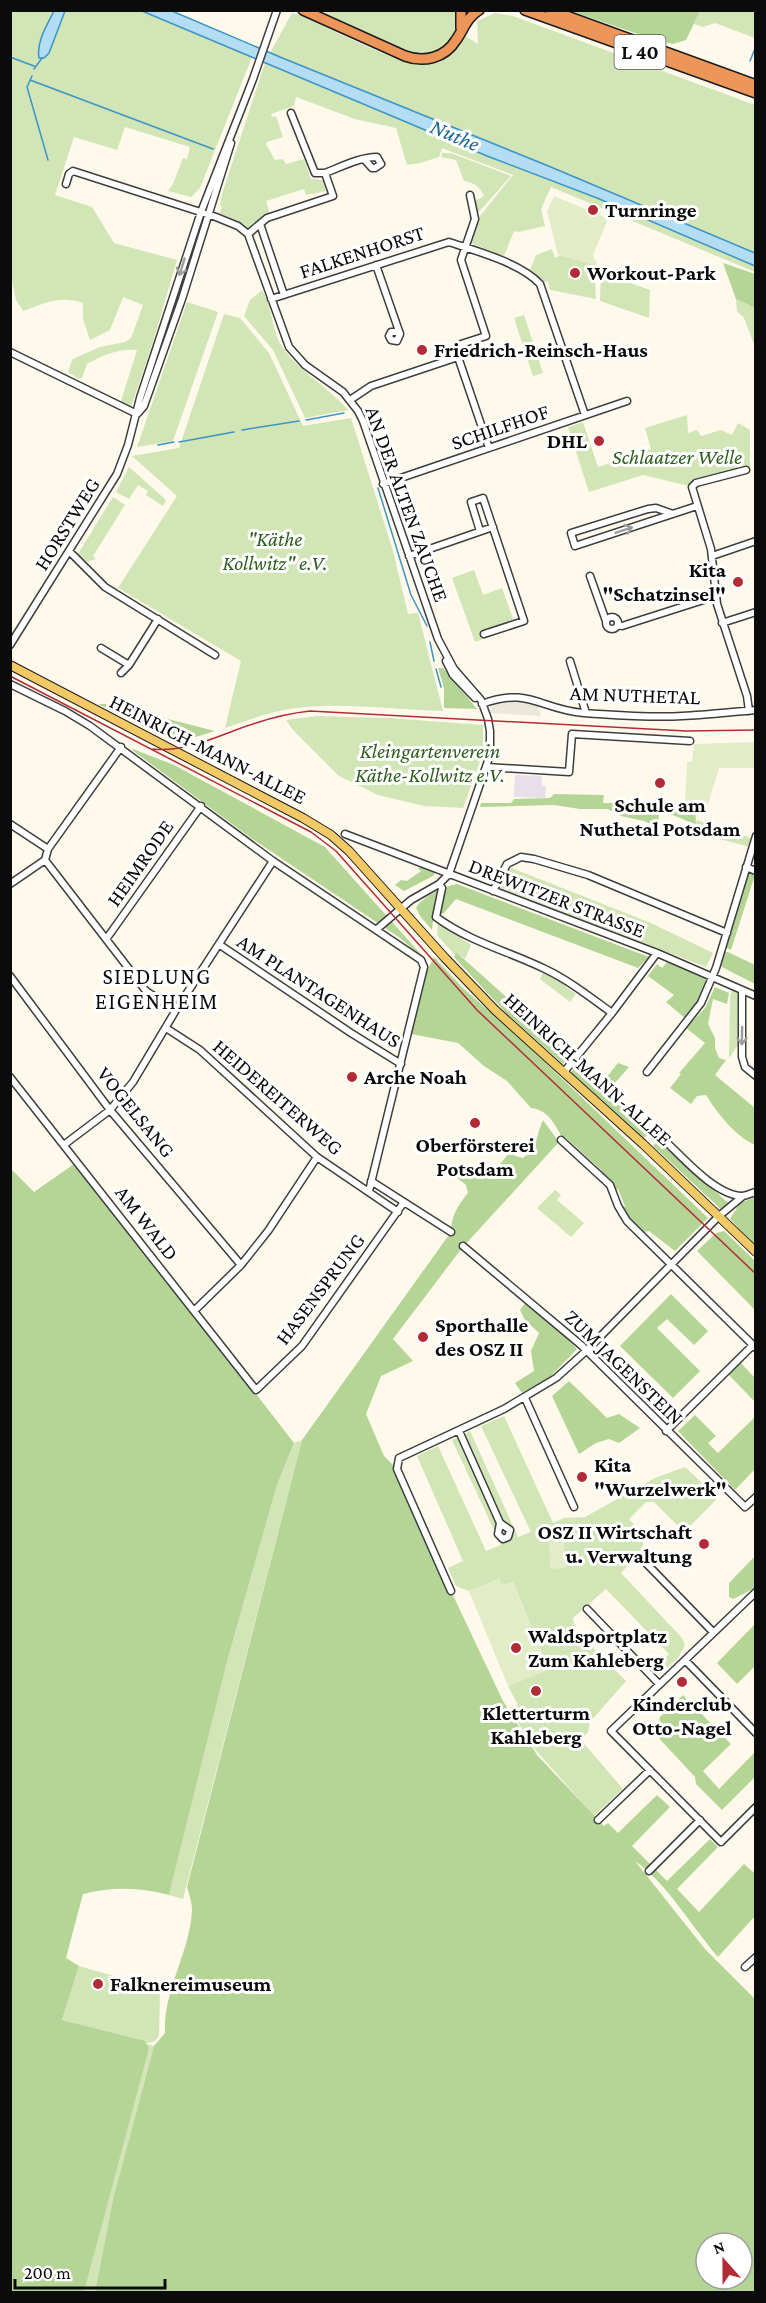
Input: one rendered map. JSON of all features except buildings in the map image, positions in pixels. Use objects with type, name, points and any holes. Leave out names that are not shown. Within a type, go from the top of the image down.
[{"type":"highway","points":[[303,10],[414,59],[429,58],[444,52],[453,45],[469,18],[478,10]]},
{"type":"highway","points":[[461,10],[461,30]]},
{"type":"highway","name":"L 40","points":[[525,10],[756,93]]},
{"type":"highway","name":"L 40","points":[[550,10],[756,85]]},
{"type":"main road","name":"HEINRICH-MANN-ALLEE","points":[[10,665],[318,826],[331,836],[349,851],[479,994],[756,1252]]},
{"type":"street","name":"HORSTWEG","points":[[10,645],[117,474],[201,212],[277,10]]},
{"type":"street","points":[[291,112],[315,173],[325,173],[364,159]]},
{"type":"street","name":"HORSTWEG","points":[[137,414],[144,406],[238,116]]},
{"type":"street","points":[[66,184],[69,174],[73,171],[208,214],[238,226],[248,234],[267,218],[333,196],[325,173]]},
{"type":"street","points":[[470,195],[476,219],[461,260],[486,336],[458,345],[458,357],[489,448]]},
{"type":"street","points":[[260,224],[284,295]]},
{"type":"street","name":"AN DER ALTEN ZAUCHE","points":[[248,234],[289,347],[305,365],[335,386],[350,400],[363,421],[442,649],[454,669],[478,696],[490,731],[490,755],[487,767],[449,874],[440,884],[400,909]]},
{"type":"street","name":"FALKENHORST","points":[[271,299],[449,242],[464,247],[526,272],[540,284],[585,415]]},
{"type":"street","points":[[376,265],[399,332]]},
{"type":"street","points":[[10,352],[137,414]]},
{"type":"street","points":[[350,400],[371,386],[458,357]]},
{"type":"street","name":"SCHILFHOF","points":[[383,484],[627,401]]},
{"type":"street","points":[[746,470],[693,484],[692,490],[712,556],[716,596],[722,623],[752,711]]},
{"type":"street","points":[[480,531],[471,502],[483,498],[524,621],[484,634]]},
{"type":"street","points":[[673,514],[656,508],[648,508],[571,533],[575,546],[673,514],[697,506]]},
{"type":"street","points":[[409,556],[493,527]]},
{"type":"street","points":[[712,556],[756,541]]},
{"type":"street","points":[[69,551],[105,587],[215,655]]},
{"type":"street","points":[[590,576],[609,629],[716,596]]},
{"type":"street","points":[[722,623],[756,612]]},
{"type":"street","points":[[121,673],[129,665],[158,619]]},
{"type":"street","points":[[101,648],[129,665]]},
{"type":"street","points":[[570,662],[586,713]]},
{"type":"street","name":"HEINRICH-MANN-ALLEE","points":[[10,684],[65,711],[121,747],[273,861],[421,960],[424,966],[401,1064]]},
{"type":"street","points":[[747,696],[756,694]]},
{"type":"street","name":"AM NUTHETAL","points":[[482,705],[500,698],[515,696],[528,698],[565,711],[586,713],[680,716],[752,711]]},
{"type":"street","points":[[487,767],[569,772],[572,734],[690,741]]},
{"type":"street","points":[[10,884],[45,860],[48,849],[121,747]]},
{"type":"street","name":"HEIMRODE","points":[[107,938],[201,806]]},
{"type":"street","points":[[10,824],[48,849]]},
{"type":"street","name":"DREWITZER STRASSE","points":[[345,834],[657,953],[756,996]]},
{"type":"street","points":[[647,1072],[700,1006],[727,933],[756,836]]},
{"type":"street","points":[[493,891],[507,864],[521,857],[537,859],[588,875],[727,933]]},
{"type":"street","points":[[45,860],[146,991],[176,1010]]},
{"type":"street","points":[[65,1144],[110,1110],[133,1082],[176,1010],[273,861]]},
{"type":"street","points":[[746,867],[756,871]]},
{"type":"street","points":[[440,884],[442,888],[436,917],[475,942],[544,969],[570,982],[612,1013]]},
{"type":"street","points":[[377,929],[400,909]]},
{"type":"street","name":"AM PLANTAGENHAUS","points":[[219,945],[351,1034],[401,1064]]},
{"type":"street","points":[[564,1072],[657,953]]},
{"type":"street","name":"VOGELSANG","points":[[10,976],[110,1110],[241,1265]]},
{"type":"street","points":[[742,990],[742,1057],[745,1067],[756,1076]]},
{"type":"street","name":"HEIDEREITERWEG","points":[[166,1028],[200,1050],[317,1157],[398,1212]]},
{"type":"street","points":[[369,1191],[401,1064]]},
{"type":"street","name":"AM WALD","points":[[10,1077],[65,1144],[256,1390]]},
{"type":"street","points":[[655,1137],[661,1137],[712,1184],[726,1192],[743,1196]]},
{"type":"street","points":[[561,1140],[610,1185],[627,1221],[754,1346],[666,1431]]},
{"type":"street","points":[[195,1310],[241,1265],[268,1231],[317,1157]]},
{"type":"street","points":[[371,1181],[451,1232]]},
{"type":"street","points":[[451,1591],[397,1469],[399,1458],[525,1398],[556,1378],[586,1351],[719,1216],[743,1196],[756,1192]]},
{"type":"street","name":"HASENSPRUNG","points":[[256,1390],[302,1346],[404,1202]]},
{"type":"street","name":"ZUM JAGENSTEIN","points":[[463,1246],[586,1351],[745,1508],[756,1497]]},
{"type":"street","points":[[525,1398],[574,1507]]},
{"type":"street","points":[[459,1431],[500,1523]]},
{"type":"street","points":[[642,1558],[713,1632]]},
{"type":"street","points":[[756,1592],[611,1731],[721,1842],[756,1807]]},
{"type":"street","points":[[587,1609],[659,1684]]},
{"type":"street","points":[[685,1660],[756,1733]]},
{"type":"street","points":[[598,1820],[650,1770]]},
{"type":"street","points":[[649,1871],[700,1820]]},
{"type":"street","points":[[745,1967],[756,1957]]},
{"type":"shaded area","points":[[523,701],[538,705],[541,716],[490,713],[491,706],[495,704]]},
{"type":"shaded area","points":[[515,775],[542,776],[542,786],[546,786],[545,798],[514,797]]},
{"type":"green space","points":[[65,10],[142,11],[252,57],[200,188],[191,197],[168,191],[183,158],[187,159],[190,147],[125,127],[117,150],[74,137],[55,195],[92,207],[114,243],[177,260],[131,407],[121,401],[137,350],[118,351],[87,364],[82,378],[79,379],[68,372],[75,358],[100,347],[125,342],[131,338],[143,305],[123,297],[110,330],[90,340],[83,319],[83,303],[60,300],[23,311],[16,300],[11,276],[11,11],[54,11],[44,32],[38,56],[42,58],[49,53]]},
{"type":"green space","points":[[456,10],[457,27],[450,42],[437,52],[421,56],[407,52],[320,11]]},
{"type":"green space","points":[[571,11],[700,11],[686,40],[673,44]]},
{"type":"green space","points":[[700,11],[755,11],[755,38],[715,23],[703,27],[694,24]]},
{"type":"green space","points":[[292,13],[304,16],[389,55],[422,64],[434,64],[444,60],[465,36],[478,44],[477,21],[495,13],[513,16],[755,105],[755,255],[270,53]]},
{"type":"green space","points":[[265,63],[487,156],[597,198],[755,266],[755,272],[551,187],[541,209],[545,226],[514,231],[504,256],[468,242],[480,216],[513,175],[442,148],[439,157],[407,165],[396,128],[355,119],[296,97],[294,106],[271,114],[272,117],[276,116],[283,137],[266,144],[275,160],[283,159],[286,164],[304,159],[311,179],[323,180],[326,191],[306,195],[304,189],[266,201],[270,215],[247,229],[238,221],[220,213],[222,207],[220,205]]},
{"type":"green space","points":[[443,150],[443,153],[451,153],[511,176],[477,214],[473,202],[484,196],[481,190],[464,181],[456,160],[441,157]]},
{"type":"green space","points":[[554,196],[585,209],[587,205],[601,211],[600,215],[608,219],[593,255],[598,266],[558,255],[547,211]]},
{"type":"green space","points":[[552,249],[555,258],[569,252],[598,266],[595,280],[596,299],[550,290],[548,281],[544,282],[530,270],[536,255]]},
{"type":"green space","points":[[723,263],[755,274],[755,308],[736,299]]},
{"type":"green space","points":[[601,273],[650,290],[649,318],[600,301]]},
{"type":"green space","points":[[262,290],[283,348],[298,365],[348,410],[305,418],[273,350],[244,316],[250,300]]},
{"type":"green space","points":[[736,299],[755,308],[755,347],[744,318],[737,311]]},
{"type":"green space","points":[[187,302],[218,312],[173,441],[137,447]]},
{"type":"green space","name":"\"Käthe Kollwitz\" e.V.","points":[[224,314],[240,318],[269,353],[303,426],[351,418],[393,551],[408,614],[418,613],[443,711],[314,706],[278,711],[225,728],[241,661],[118,588],[177,496],[132,456],[179,448]]},
{"type":"green space","points":[[524,315],[543,373],[533,376],[514,318]]},
{"type":"green space","name":"Schlaatzer Welle","points":[[687,415],[688,433],[697,430],[701,436],[721,430],[732,435],[738,423],[750,430],[750,467],[739,468],[691,485],[643,475],[589,492],[568,427],[583,422],[598,467],[651,449],[645,428]]},
{"type":"green space","points":[[129,467],[166,500],[163,506],[146,495],[148,491],[138,485],[129,499],[116,492]]},
{"type":"green space","points":[[113,497],[125,505],[93,556],[96,559],[87,562],[78,554]]},
{"type":"green space","points":[[474,570],[483,595],[502,588],[516,627],[475,642],[452,578]]},
{"type":"green space","points":[[438,668],[443,668],[477,709],[444,708],[444,688]]},
{"type":"green space","points":[[98,704],[109,704],[215,731],[176,743]]},
{"type":"green space","name":"Kleingartenverein Käthe-Kollwitz e.V.","points":[[317,716],[388,718],[483,725],[483,753],[463,808],[424,806],[378,795],[339,776],[286,720]]},
{"type":"green space","points":[[755,742],[755,768],[719,768],[708,804],[685,804],[687,762],[692,762],[694,744]]},
{"type":"green space","points":[[133,749],[174,765],[325,847],[427,961],[400,938],[251,838]]},
{"type":"green space","points":[[554,794],[604,795],[603,803],[695,804],[696,824],[668,813],[659,814],[658,824],[653,825],[621,816],[608,809],[580,809],[554,805],[480,807],[481,803],[511,803],[514,799],[550,798]]},
{"type":"green space","points":[[697,820],[751,838],[750,847],[693,832]]},
{"type":"green space","points":[[421,865],[436,872],[433,876],[404,891],[395,885],[401,880],[407,881],[421,871],[418,869]]},
{"type":"green space","points":[[509,867],[651,923],[713,953],[706,967],[498,887]]},
{"type":"green space","points":[[747,871],[755,875],[731,950],[724,947]]},
{"type":"green space","points":[[457,884],[649,957],[638,968],[456,899],[443,914],[434,913],[432,930],[416,908],[434,893]]},
{"type":"green space","points":[[438,923],[471,945],[465,959],[456,952],[455,955],[437,935]]},
{"type":"green space","points":[[456,952],[570,1054],[563,1064],[507,1014],[454,957]]},
{"type":"green space","points":[[723,952],[728,952],[755,965],[755,984],[720,966]]},
{"type":"green space","points":[[434,957],[463,988],[529,1047],[708,1218],[675,1251],[649,1231],[644,1232],[622,1210],[625,1206],[618,1189],[614,1191],[606,1176],[600,1173],[601,1170],[565,1137],[563,1139],[547,1115],[531,1108],[507,1081],[484,1066],[458,1043],[411,1034],[425,975]]},
{"type":"green space","points":[[668,961],[706,978],[699,1000],[686,1019],[666,1002],[674,995],[648,976],[657,964],[662,968]]},
{"type":"green space","points":[[544,971],[568,984],[566,987],[576,994],[570,1002],[540,979]]},
{"type":"green space","points":[[715,987],[729,993],[727,1004],[713,999],[708,1024],[715,1038],[715,1048],[719,1058],[726,1060],[715,1075],[755,1108],[755,1145],[727,1124],[706,1095],[697,1096],[691,1104],[670,1088],[681,1074],[679,1073],[705,1043],[686,1028],[705,1008]]},
{"type":"green space","points":[[732,990],[739,994],[738,1045],[729,1058],[730,997]]},
{"type":"green space","points":[[618,1063],[629,1067],[608,1091],[646,1124],[651,1132],[644,1138],[571,1072],[576,1066],[599,1087]]},
{"type":"green space","points":[[543,1120],[559,1142],[462,1248],[393,1339],[413,1361],[381,1376],[366,1414],[384,1456],[397,1469],[503,1701],[537,1755],[604,1826],[608,1823],[618,1833],[657,1795],[670,1807],[632,1846],[667,1881],[710,1839],[718,1847],[677,1889],[699,1912],[744,1864],[753,1872],[755,1871],[755,1916],[718,1957],[668,1893],[635,1861],[705,1949],[755,1999],[755,2292],[95,2292],[113,2199],[154,2046],[165,2033],[168,2002],[190,1926],[192,1907],[187,1887],[302,1440],[451,1232],[456,1211],[468,1193],[466,1185],[456,1177],[459,1175],[475,1176],[491,1168],[496,1169],[513,1148],[515,1156],[523,1158],[534,1145]]},
{"type":"green space","points":[[659,1139],[728,1203],[722,1210],[653,1146]]},
{"type":"green space","points":[[77,1162],[294,1443],[277,1485],[228,1658],[169,1895],[147,1890],[126,1889],[83,1894],[66,1958],[79,1966],[62,2020],[145,2041],[149,2048],[84,2292],[11,2292],[10,1168],[34,1192]]},
{"type":"green space","points":[[555,1190],[561,1195],[557,1200],[584,1223],[571,1237],[537,1208]]},
{"type":"green space","points":[[753,1198],[755,1201],[755,1245],[730,1219],[740,1203]]},
{"type":"green space","points":[[724,1231],[755,1261],[755,1310],[697,1251],[716,1233]]},
{"type":"green space","points":[[671,1294],[708,1331],[694,1345],[667,1319],[657,1328],[700,1371],[673,1398],[620,1346]]},
{"type":"green space","points":[[526,1302],[555,1326],[577,1349],[549,1378],[522,1393],[515,1383],[534,1371],[531,1351],[539,1333],[525,1320],[520,1310]]},
{"type":"green space","points":[[740,1362],[755,1378],[755,1402],[728,1374]]},
{"type":"green space","points":[[569,1381],[607,1418],[619,1414],[640,1428],[619,1443],[609,1439],[596,1443],[579,1454],[552,1396]]},
{"type":"green space","points":[[695,1415],[716,1436],[708,1443],[718,1453],[755,1417],[755,1469],[735,1490],[678,1431]]},
{"type":"green space","points":[[504,1416],[553,1523],[564,1518],[585,1517],[655,1478],[685,1467],[718,1498],[684,1532],[654,1502],[646,1502],[629,1519],[637,1528],[643,1542],[639,1552],[621,1573],[682,1638],[685,1645],[678,1658],[661,1673],[655,1667],[669,1654],[606,1589],[573,1618],[575,1630],[626,1681],[590,1722],[588,1732],[581,1740],[623,1789],[594,1816],[533,1747],[509,1708],[518,1705],[508,1686],[549,1669],[513,1582],[502,1586],[499,1579],[469,1591],[456,1586],[448,1568],[463,1561],[417,1456],[438,1446],[486,1551],[501,1545],[452,1440],[470,1431],[518,1537],[531,1532],[481,1426]]},
{"type":"green space","points":[[302,1440],[183,1899],[169,1895],[228,1658],[277,1485],[294,1443]]},
{"type":"green space","points":[[564,1541],[566,1568],[550,1569],[549,1542]]},
{"type":"green space","points":[[755,1556],[755,1588],[733,1599],[729,1597],[729,1583]]},
{"type":"green space","name":"Waldsportplatz Zum Kahleberg","points":[[499,1579],[502,1586],[513,1582],[549,1669],[508,1686],[469,1591]]},
{"type":"green space","points":[[755,1624],[755,1666],[737,1684],[717,1663]]},
{"type":"green space","points":[[683,1695],[731,1744],[703,1771],[719,1789],[755,1752],[755,1777],[722,1810],[696,1784],[695,1777],[656,1735],[660,1717]]},
{"type":"green space","points":[[79,1966],[145,1985],[164,1979],[161,1985],[152,1988],[152,1991],[160,1995],[159,2036],[155,2041],[148,2043],[62,2020]]},
{"type":"green space","points":[[146,2044],[154,2046],[113,2199],[95,2292],[84,2292],[145,2055],[149,2050]]},
{"type":"water","points":[[54,11],[65,11],[49,53],[44,58],[39,58],[41,40]]},
{"type":"water","name":"Nuthe","points":[[142,11],[172,11],[546,165],[755,253],[755,266],[597,198],[487,156]]},
{"type":"waterway","points":[[750,61],[756,46]]},
{"type":"waterway","points":[[10,57],[34,66]]},
{"type":"waterway","points":[[34,69],[42,58]]},
{"type":"waterway","points":[[32,76],[27,87],[48,160]]},
{"type":"waterway","points":[[30,80],[213,149]]},
{"type":"waterway","points":[[306,420],[344,413]]},
{"type":"waterway","points":[[242,430],[299,421]]},
{"type":"waterway","points":[[179,442],[234,432]]},
{"type":"waterway","points":[[158,445],[174,442]]},
{"type":"waterway","points":[[378,488],[411,595],[427,626]]},
{"type":"waterway","points":[[430,642],[434,661]]},
{"type":"waterway","points":[[436,669],[441,687]]},
{"type":"tram line","points":[[10,676],[311,832],[336,851],[477,1010],[756,1274]]},
{"type":"tram line","points":[[153,749],[192,745],[270,719],[310,711],[686,731],[756,730]]},
{"type":"place","name":"Turnringe","points":[[593,210]]},
{"type":"place","name":"Workout-Park","points":[[575,273]]},
{"type":"place","name":"Friedrich-Reinsch-Haus","points":[[422,350]]},
{"type":"place","name":"DHL","points":[[599,441]]},
{"type":"place","name":"Kita \"Schatzinsel\"","points":[[738,582]]},
{"type":"place","name":"Schule am Nuthetal Potsdam","points":[[660,783]]},
{"type":"place","name":"Arche Noah","points":[[352,1077]]},
{"type":"place","name":"Oberförsterei Potsdam","points":[[475,1123]]},
{"type":"place","name":"Sporthalle des OSZ II","points":[[423,1337]]},
{"type":"place","name":"Kita \"Wurzelwerk\"","points":[[582,1477]]},
{"type":"place","name":"OSZ II Wirtschaft u. Verwaltung","points":[[704,1544]]},
{"type":"place","name":"Waldsportplatz Zum Kahleberg","points":[[516,1648]]},
{"type":"place","name":"Kinderclub Otto-Nagel","points":[[682,1682]]},
{"type":"place","name":"Kletterturm Kahleberg","points":[[536,1691]]},
{"type":"place","name":"Falknereimuseum","points":[[98,1984]]},
{"type":"district","name":"SIEDLUNG EIGENHEIM","points":[[157,988]]}]
